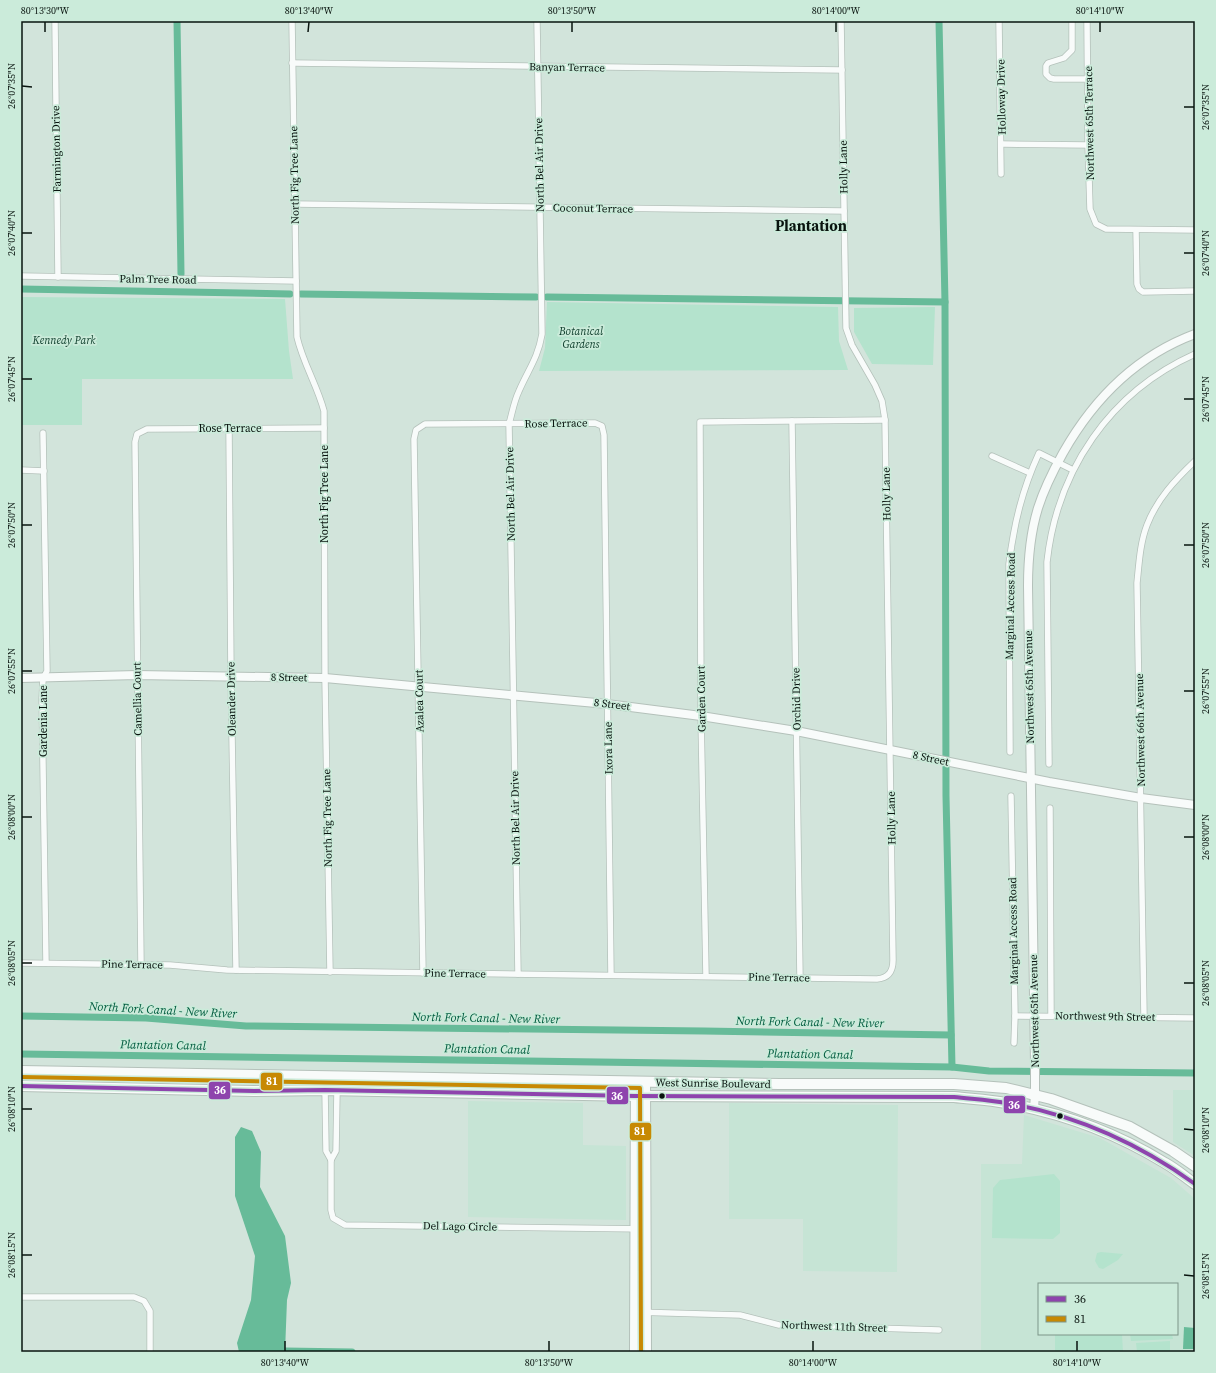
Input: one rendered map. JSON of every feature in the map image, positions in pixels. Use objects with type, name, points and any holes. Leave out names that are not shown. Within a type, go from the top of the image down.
[{"type":"highway","name":"West Sunrise Boulevard","points":[[21,1071],[635,1082],[954,1084],[1006,1088],[1051,1099],[1130,1127],[1173,1151],[1195,1166]]},
{"type":"highway","points":[[135,1087],[143,1082],[157,1082],[182,1073]]},
{"type":"highway","points":[[254,1091],[267,1085],[315,1085],[318,1084],[323,1076]]},
{"type":"highway","points":[[325,1090],[335,1084],[439,1084],[458,1078]]},
{"type":"highway","name":"West Sunrise Boulevard","points":[[21,1086],[634,1096],[954,1098],[1004,1102],[1034,1108],[1082,1122],[1124,1140],[1166,1164],[1195,1184]]},
{"type":"highway","points":[[1101,1131],[1106,1129],[1114,1130],[1147,1146],[1160,1144]]},
{"type":"street","name":"Farmington Drive","points":[[54,21],[58,276]]},
{"type":"street","name":"North Fig Tree Lane","points":[[292,21],[297,337],[300,352],[319,394],[324,411],[325,678],[330,972]]},
{"type":"street","name":"North Bel Air Drive","points":[[518,974],[509,424],[518,392],[532,367],[540,348],[542,334],[537,21]]},
{"type":"street","name":"Holly Lane","points":[[841,21],[846,328],[852,345],[882,401],[885,420],[893,960],[889,974]]},
{"type":"street","name":"Holloway Drive","points":[[999,21],[1002,174]]},
{"type":"street","points":[[1072,21],[1072,50],[1064,58],[1048,63],[1046,66],[1046,74],[1050,78],[1054,79],[1088,80]]},
{"type":"street","name":"Northwest 65th Terrace","points":[[1087,21],[1090,209],[1096,224],[1106,229],[1136,230]]},
{"type":"street","name":"Banyan Terrace","points":[[292,63],[842,70]]},
{"type":"street","points":[[1002,144],[1088,145]]},
{"type":"street","name":"Coconut Terrace","points":[[294,204],[844,212]]},
{"type":"street","points":[[1195,230],[1136,230],[1137,284],[1139,289],[1143,292],[1195,291]]},
{"type":"street","name":"Palm Tree Road","points":[[21,276],[296,281]]},
{"type":"street","name":"Northwest 65th Avenue","points":[[1034,1108],[1035,1064],[1028,586],[1029,552],[1038,508],[1057,462],[1086,416],[1115,384],[1151,357],[1176,342],[1195,334]]},
{"type":"street","points":[[1049,764],[1048,562],[1051,537],[1057,513],[1073,470],[1097,432],[1111,414],[1160,373],[1195,354]]},
{"type":"street","points":[[792,421],[885,420]]},
{"type":"street","name":"Garden Court","points":[[706,976],[701,716],[700,422],[792,421]]},
{"type":"street","name":"Orchid Drive","points":[[792,421],[800,978]]},
{"type":"street","name":"Rose Terrace","points":[[416,430],[425,424],[595,423],[602,426]]},
{"type":"street","name":"Ixora Lane","points":[[602,426],[604,435],[612,975]]},
{"type":"street","name":"Oleander Drive","points":[[228,428],[236,970]]},
{"type":"street","name":"Rose Terrace","points":[[137,434],[147,429],[324,428]]},
{"type":"street","name":"Azalea Court","points":[[416,430],[414,440],[423,973]]},
{"type":"street","name":"Gardenia Lane","points":[[43,433],[47,671],[43,678],[46,963]]},
{"type":"street","name":"Camellia Court","points":[[137,434],[135,442],[141,964]]},
{"type":"street","name":"Marginal Access Road","points":[[1010,752],[1009,564],[1012,537],[1017,514],[1022,494],[1039,453],[1073,470]]},
{"type":"street","points":[[992,456],[1030,472]]},
{"type":"street","name":"Northwest 66th Avenue","points":[[1144,1017],[1137,583],[1140,557],[1147,526],[1160,499],[1177,478],[1195,461]]},
{"type":"street","points":[[21,470],[44,471]]},
{"type":"street","name":"8 Street","points":[[21,678],[137,675],[325,678],[513,694],[607,704],[701,716],[796,731],[1030,778],[1141,798],[1195,805]]},
{"type":"street","name":"Marginal Access Road","points":[[1011,796],[1014,1043]]},
{"type":"street","points":[[1050,808],[1051,1016]]},
{"type":"street","name":"Pine Terrace","points":[[21,963],[141,964],[236,970],[330,972],[877,979],[885,977],[889,974]]},
{"type":"street","name":"Northwest 9th Street","points":[[1014,1016],[1195,1018]]},
{"type":"street","points":[[634,1352],[635,1082]]},
{"type":"street","points":[[646,1082],[647,1352]]},
{"type":"street","name":"Del Lago Circle","points":[[325,1090],[326,1151],[331,1160],[331,1210],[333,1218],[345,1225],[647,1229]]},
{"type":"street","name":"Del Lago Circle","points":[[331,1160],[336,1151],[337,1090]]},
{"type":"street","points":[[21,1297],[134,1297],[144,1301],[150,1311],[150,1352]]},
{"type":"street","name":"Northwest 11th Street","points":[[634,1312],[740,1315],[779,1325],[939,1330]]},
{"type":"shaded area","points":[[1173,1090],[1195,1090],[1195,1156],[1173,1142]]},
{"type":"shaded area","points":[[468,1101],[583,1103],[583,1145],[626,1146],[626,1220],[468,1217]]},
{"type":"shaded area","points":[[729,1103],[898,1105],[897,1272],[803,1271],[803,1219],[729,1219]]},
{"type":"shaded area","points":[[1024,1115],[1100,1138],[1171,1178],[1195,1199],[1195,1352],[981,1352],[981,1164],[1022,1164]]},
{"type":"shaded area","points":[[241,1127],[252,1131],[261,1152],[260,1187],[285,1236],[291,1283],[287,1300],[285,1352],[239,1352],[237,1343],[251,1300],[255,1256],[235,1196],[235,1137]]},
{"type":"shaded area","points":[[1184,1327],[1195,1328],[1195,1349],[1183,1349]]},
{"type":"green space","name":"Kennedy Park","points":[[21,297],[285,299],[293,379],[82,379],[82,425],[21,425]]},
{"type":"green space","name":"Botanical Gardens","points":[[547,302],[838,307],[839,341],[848,370],[539,371],[545,348]]},
{"type":"green space","points":[[935,307],[933,365],[872,364],[854,332],[854,308]]},
{"type":"green space","points":[[1054,1174],[1060,1181],[1060,1233],[1053,1239],[992,1238],[993,1188],[1000,1180]]},
{"type":"green space","points":[[1097,1253],[1123,1254],[1118,1260],[1103,1269],[1099,1268],[1095,1261]]},
{"type":"green space","points":[[1055,1335],[1122,1335],[1123,1352],[1055,1352]]},
{"type":"green space","points":[[1130,1335],[1172,1335],[1173,1339],[1131,1341]]},
{"type":"green space","points":[[1170,1341],[1170,1352],[1137,1352],[1136,1343]]},
{"type":"waterway","points":[[177,21],[181,274]]},
{"type":"waterway","points":[[939,21],[945,302],[946,796],[952,1067]]},
{"type":"waterway","points":[[21,289],[290,294]]},
{"type":"waterway","points":[[301,294],[536,297]]},
{"type":"waterway","points":[[547,297],[945,302]]},
{"type":"waterway","name":"North Fork Canal - New River","points":[[21,1016],[146,1018],[246,1026],[951,1035]]},
{"type":"waterway","name":"Plantation Canal","points":[[21,1054],[952,1067],[989,1071],[1195,1073]]},
{"type":"waterway","points":[[285,1351],[352,1352]]},
{"type":"transit line","name":"81","points":[[21,1077],[640,1088],[641,1352]]},
{"type":"transit line","name":"36","points":[[21,1086],[634,1096],[954,1097],[1000,1102],[1032,1108],[1082,1123],[1129,1144],[1173,1169],[1195,1184]]},
{"type":"district","name":"Plantation","points":[[811,226]]}]
